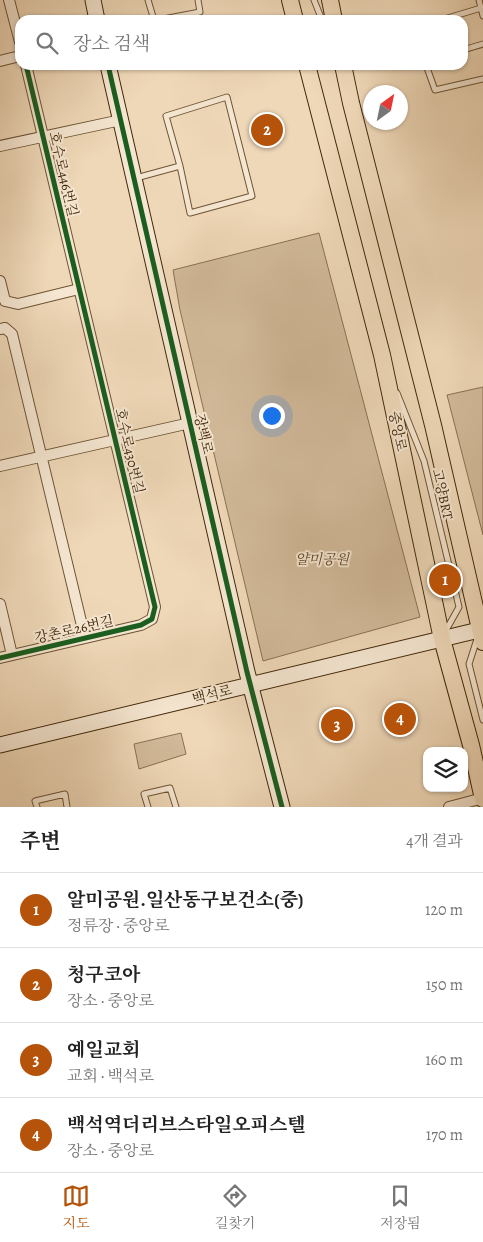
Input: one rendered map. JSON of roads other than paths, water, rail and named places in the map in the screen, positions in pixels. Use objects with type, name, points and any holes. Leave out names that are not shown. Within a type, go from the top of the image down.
[{"type":"main road","points":[[290,0],[294,15]]},
{"type":"main road","points":[[330,0],[333,15]]},
{"type":"main road","name":"중앙로","points":[[307,70],[382,355],[442,639],[471,745],[483,798]]},
{"type":"main road","points":[[345,70],[351,103],[433,425],[482,634]]},
{"type":"street","points":[[8,0],[15,24]]},
{"type":"street","points":[[93,0],[96,15]]},
{"type":"street","points":[[0,61],[15,57]]},
{"type":"street","name":"호수로446번길","points":[[27,70],[79,289]]},
{"type":"street","name":"장백로","points":[[109,70],[251,684],[282,807]]},
{"type":"street","name":"호수로446번길","points":[[0,146],[121,120]]},
{"type":"street","points":[[0,281],[5,301],[18,304],[79,289]]},
{"type":"street","name":"호수로430번길","points":[[79,289],[155,607],[152,619]]},
{"type":"street","points":[[0,329],[5,328],[12,334],[85,638]]},
{"type":"street","name":"호수로430번길","points":[[0,466],[190,423]]},
{"type":"street","points":[[0,604],[12,655]]},
{"type":"street","name":"강촌로26번길","points":[[0,658],[141,625],[152,619]]},
{"type":"street","name":"백석로","points":[[0,745],[442,639],[482,634]]},
{"type":"street","points":[[449,807],[483,798]]},
{"type":"lane","points":[[148,0],[154,15]]},
{"type":"lane","points":[[184,15],[200,12],[198,0]]},
{"type":"lane","points":[[314,0],[320,15]]},
{"type":"lane","points":[[479,0],[483,16]]},
{"type":"lane","points":[[458,15],[481,8]]},
{"type":"lane","points":[[468,48],[483,44]]},
{"type":"lane","points":[[340,70],[351,103]]},
{"type":"lane","points":[[428,70],[435,90],[483,79]]},
{"type":"lane","points":[[227,97],[252,196],[190,213],[180,166],[166,116],[227,97]]},
{"type":"lane","points":[[135,178],[180,166]]},
{"type":"lane","name":"고양BRT","points":[[382,355],[424,461],[459,607],[442,639]]},
{"type":"lane","points":[[482,634],[469,664],[483,720]]},
{"type":"lane","points":[[471,745],[483,775]]},
{"type":"lane","points":[[148,807],[144,794],[170,788],[176,807]]},
{"type":"lane","points":[[37,807],[36,801],[65,794],[67,807]]},
{"type":"place","name":"청구코아","points":[[267,130]]},
{"type":"place","name":"알미공원.일산동구보건소(중)","points":[[445,580]]},
{"type":"place","name":"백석역더리브스타일오피스텔","points":[[400,719]]},
{"type":"place","name":"예일교회","points":[[337,725]]},
{"type":"park label","name":"얄미공원","points":[[322,559]]}]
